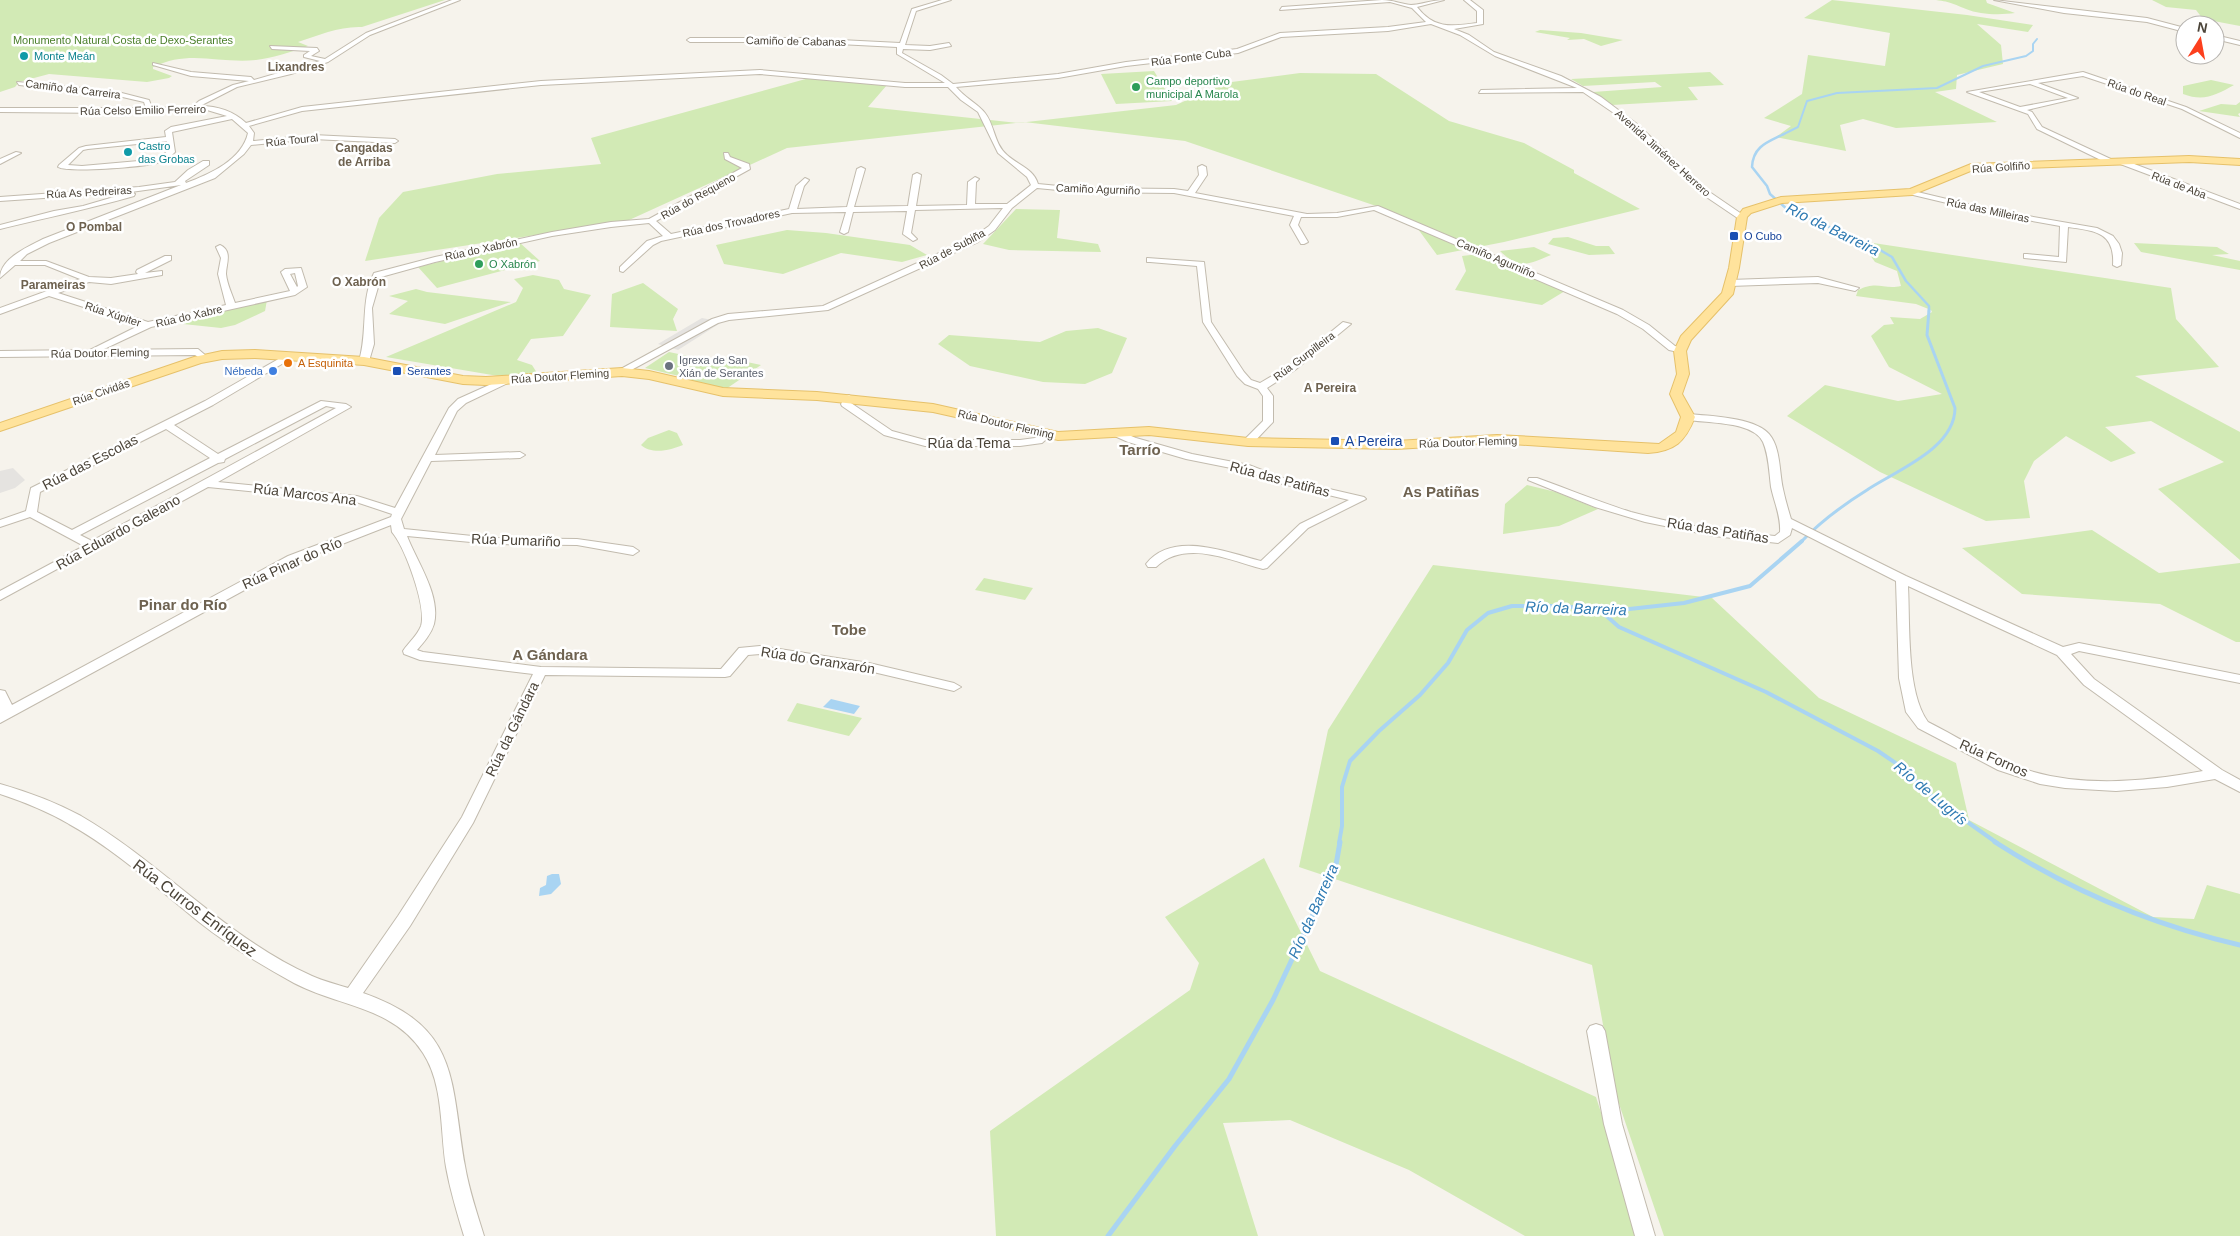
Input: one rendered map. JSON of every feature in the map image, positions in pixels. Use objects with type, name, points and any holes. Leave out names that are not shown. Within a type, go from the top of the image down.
[{"type":"main road","name":"Rúa Golfiño","points":[[1742,217],[1747,211],[1781,200],[1912,192],[1971,168],[2189,159],[2240,162]]},
{"type":"main road","points":[[1688,417],[1676,394],[1683,374],[1680,351],[1686,339],[1727,294],[1742,217]]},
{"type":"main road","name":"Rúa Doutor Fleming","points":[[206,356],[255,354],[364,361],[462,380],[507,380],[597,372],[622,372],[648,375],[723,392],[849,398],[933,408],[1058,436],[1149,431],[1248,442],[1396,444],[1497,439],[1648,449],[1662,448],[1674,442],[1682,433],[1688,417]]},
{"type":"main road","name":"Rúa Cividás","points":[[0,427],[206,356]]},
{"type":"street","points":[[194,108],[201,102],[235,86],[326,61],[368,34],[457,0]]},
{"type":"street","points":[[948,0],[914,10],[899,52],[906,59],[940,76],[951,85],[962,99],[980,111],[989,123],[990,134],[1000,152],[1022,168],[1034,180],[1035,186]]},
{"type":"street","points":[[1282,9],[1388,0],[1414,7],[1441,0]]},
{"type":"street","points":[[1448,28],[1480,24],[1480,10],[1467,0]]},
{"type":"street","points":[[1997,0],[2064,11],[2132,18],[2175,28]]},
{"type":"street","points":[[1414,7],[1421,18],[1429,23]]},
{"type":"street","name":"Avenida Jiménez Herrero","points":[[1429,23],[1448,28],[1497,56],[1564,79],[1584,90],[1624,116],[1653,141],[1694,183],[1728,210],[1742,217]]},
{"type":"street","name":"Rúa Fonte Cuba","points":[[245,125],[302,108],[462,93],[541,83],[760,72],[905,85],[951,85],[1058,76],[1126,64],[1238,51],[1280,36],[1388,29],[1429,23]]},
{"type":"street","points":[[2225,39],[2240,43]]},
{"type":"street","name":"Camiño de Cabanas","points":[[690,40],[800,40],[930,48],[949,45]]},
{"type":"street","points":[[272,47],[317,50],[306,56],[326,61]]},
{"type":"street","points":[[155,64],[190,74],[261,80]]},
{"type":"street","name":"Rúa do Real","points":[[2029,82],[2075,98],[2022,109],[1970,92],[2029,82],[2083,74],[2184,108],[2240,136]]},
{"type":"street","name":"Camiño da Carreira","points":[[19,83],[114,93],[147,101],[150,110]]},
{"type":"street","points":[[1481,92],[1584,90]]},
{"type":"street","name":"Rúa Celso Emilio Ferreiro","points":[[0,110],[34,112],[194,108],[222,110],[235,116],[245,125]]},
{"type":"street","name":"Rúa de Aba","points":[[2022,109],[2030,113],[2039,128],[2115,162],[2240,207]]},
{"type":"street","points":[[170,139],[88,147],[81,149],[62,167],[82,168],[160,160],[172,152],[170,139],[168,130],[235,116]]},
{"type":"street","points":[[0,275],[24,252],[46,240],[193,184],[228,166],[249,144],[250,133],[245,125]]},
{"type":"street","name":"Rúa Toural","points":[[249,144],[313,137],[395,141]]},
{"type":"street","points":[[0,162],[18,154]]},
{"type":"street","name":"Rúa do Requeno","points":[[651,221],[746,170],[746,166],[727,158],[726,154]]},
{"type":"street","name":"Rúa As Pedreiras","points":[[178,183],[206,163]]},
{"type":"street","points":[[1190,194],[1203,175],[1202,167]]},
{"type":"street","points":[[844,232],[861,170]]},
{"type":"street","points":[[913,239],[907,234],[917,175]]},
{"type":"street","points":[[971,207],[972,182],[975,179]]},
{"type":"street","points":[[792,211],[800,186],[805,180]]},
{"type":"street","name":"Rúa As Pedreiras","points":[[0,198],[147,188],[178,183],[193,184]]},
{"type":"street","name":"Camiño Agurniño","points":[[1035,186],[1079,190],[1174,191],[1299,215],[1337,215],[1375,208],[1620,312],[1646,327],[1667,345],[1680,351]]},
{"type":"street","name":"Rúa de Subiña","points":[[622,372],[715,321],[728,317],[825,308],[941,257],[975,240],[992,228],[1010,206],[1035,186]]},
{"type":"street","points":[[0,227],[54,213],[100,204],[147,188]]},
{"type":"street","name":"Rúa das Milleiras","points":[[1912,192],[1993,212],[2093,229],[2111,237],[2119,253],[2117,265]]},
{"type":"street","points":[[100,204],[110,210]]},
{"type":"street","name":"Rúa dos Trovadores","points":[[622,269],[650,243],[668,236],[792,211],[1010,206]]},
{"type":"street","points":[[1299,215],[1295,219],[1294,225],[1304,242]]},
{"type":"street","points":[[651,221],[668,236]]},
{"type":"street","name":"Rúa do Xabrón","points":[[364,361],[368,344],[368,308],[377,275],[405,266],[550,234],[608,225],[651,221]]},
{"type":"street","points":[[2027,256],[2063,260],[2064,224]]},
{"type":"street","name":"Rúa do Xabre","points":[[92,353],[100,347],[148,325],[231,306],[222,274],[225,258],[220,247]]},
{"type":"street","points":[[124,280],[168,258]]},
{"type":"street","points":[[1150,260],[1201,264],[1207,322],[1240,374],[1248,382],[1261,387],[1268,396],[1268,422],[1248,442]]},
{"type":"street","points":[[0,263],[46,263],[88,279],[124,280],[159,273]]},
{"type":"street","points":[[0,311],[88,279]]},
{"type":"street","points":[[1730,283],[1818,280],[1855,288]]},
{"type":"street","points":[[231,306],[295,292]]},
{"type":"street","name":"Rúa Xúpiter","points":[[49,293],[148,325]]},
{"type":"street","name":"Rúa Gurpilleira","points":[[1261,387],[1292,368],[1346,324]]},
{"type":"street","name":"Rúa Doutor Fleming","points":[[0,354],[198,352],[206,356]]},
{"type":"street","name":"Rúa das Escolas","points":[[31,514],[35,490],[209,403],[289,356]]},
{"type":"street","points":[[397,521],[426,458],[453,410],[462,400],[507,380]]},
{"type":"street","name":"Rúa da Tema","points":[[849,398],[846,404],[888,433],[925,443],[1020,443],[1038,441],[1047,434]]},
{"type":"street","name":"Rúa Eduardo Galeano","points":[[0,596],[168,504],[209,484],[235,466],[346,407],[325,403],[215,458],[71,535]]},
{"type":"street","name":"Rúa das Patiñas","points":[[1533,480],[1609,508],[1644,518],[1754,538],[1778,540],[1786,533],[1787,521],[1778,493],[1775,466],[1766,436],[1756,430],[1737,424],[1688,417]]},
{"type":"street","points":[[166,424],[215,458],[235,466]]},
{"type":"street","name":"Rúa das Patiñas","points":[[1114,432],[1132,440],[1190,457],[1249,468],[1283,481],[1360,499],[1304,526],[1263,565],[1190,548],[1167,554],[1156,559],[1152,564]]},
{"type":"street","points":[[426,458],[520,455]]},
{"type":"street","name":"Rúa Marcos Ana","points":[[209,484],[358,499],[397,521]]},
{"type":"street","points":[[0,524],[31,514],[92,546]]},
{"type":"street","name":"Rúa Pumariño","points":[[397,521],[492,541],[577,542],[633,551]]},
{"type":"street","name":"Rúa da Gándara","points":[[351,997],[404,921],[468,819],[541,671],[420,656],[409,651],[428,621],[425,590],[397,521]]},
{"type":"street","name":"Rúa Pinar do Río","points":[[5,716],[284,563],[397,521]]},
{"type":"street","points":[[1787,521],[1902,579],[2062,652],[2088,682],[2217,774],[2240,787]]},
{"type":"street","name":"Rúa Fornos","points":[[1902,579],[1906,678],[1913,712],[1923,725],[2014,770],[2050,780],[2097,786],[2162,784],[2217,774]]},
{"type":"street","points":[[2062,652],[2079,647],[2240,680]]},
{"type":"street","name":"Rúa do Granxarón","points":[[541,671],[725,673],[744,651],[760,650],[869,667],[954,687]]},
{"type":"street","points":[[0,694],[5,716]]},
{"type":"street","name":"Rúa Curros Enríquez","points":[[0,789],[44,802],[86,824],[241,945],[306,981],[372,1004],[403,1019],[420,1033],[432,1052],[444,1083],[458,1185],[474,1236]]},
{"type":"street","points":[[1596,1031],[1613,1124],[1645,1236]]},
{"type":"green space","name":"Monumento Natural Costa de Dexo-Serantes","points":[[0,0],[445,0],[362,27],[338,29],[322,34],[298,42],[308,46],[269,58],[242,61],[204,58],[180,59],[153,67],[153,69],[172,76],[147,82],[49,74],[19,82],[15,87],[0,92]]},
{"type":"green space","points":[[1832,0],[1967,15],[2033,25],[2028,32],[1977,24],[2001,45],[2003,64],[1957,75],[1956,89],[1935,92],[1997,122],[1896,128],[1863,119],[1840,125],[1846,151],[1776,137],[1791,126],[1764,118],[1802,94],[1808,55],[1885,66],[1890,33],[1804,18]]},
{"type":"green space","points":[[1936,0],[1986,0],[1987,3],[2015,13],[1984,13]]},
{"type":"green space","points":[[2152,0],[2240,0],[2240,26],[2225,23],[2225,15],[2200,15],[2196,10],[2166,7]]},
{"type":"green space","points":[[1540,30],[1581,33],[1623,40],[1601,46],[1584,39],[1567,40],[1570,38],[1535,32]]},
{"type":"green space","name":"Campo deportivo municipal A Marola","points":[[1154,71],[1172,101],[1116,104],[1101,74]]},
{"type":"green space","points":[[1710,72],[1724,85],[1688,87],[1698,100],[1612,105],[1593,92],[1662,87],[1655,82],[1583,86],[1571,79]]},
{"type":"green space","points":[[1300,73],[1376,74],[1449,121],[1524,143],[1640,209],[1504,242],[1437,255],[1418,229],[1382,208],[1185,141],[1025,122],[1176,105],[1224,83]]},
{"type":"green space","points":[[813,77],[887,85],[868,107],[1016,123],[787,148],[627,221],[365,261],[379,218],[403,192],[497,174],[601,164],[591,138]]},
{"type":"green space","points":[[2211,80],[2234,85],[2210,96],[2197,97],[2183,94],[2183,86]]},
{"type":"green space","points":[[2240,102],[2240,113],[2238,114],[2240,117],[2199,111],[2221,104],[2236,105]]},
{"type":"green space","points":[[1016,209],[1060,210],[1057,238],[1098,244],[1101,252],[1009,250],[983,244]]},
{"type":"green space","points":[[787,230],[826,233],[910,245],[927,255],[902,262],[841,253],[783,274],[724,264],[716,245]]},
{"type":"green space","points":[[1568,237],[1596,246],[1609,246],[1615,254],[1589,255],[1548,244],[1553,238]]},
{"type":"green space","points":[[1860,241],[2171,288],[2176,319],[2219,367],[2135,376],[2240,432],[2240,560],[2158,489],[2224,462],[2151,421],[2105,427],[2136,453],[2111,462],[2066,436],[2034,461],[2024,481],[2030,518],[1986,521],[1880,472],[1787,416],[1825,385],[1898,401],[1942,394],[1889,367],[1871,336],[1884,325],[1894,324],[1890,317],[1920,319],[1932,312],[1916,304],[1856,296],[1858,290],[1865,287],[1876,285],[1901,286],[1897,271],[1875,262]]},
{"type":"green space","name":"O Xabrón","points":[[519,242],[540,261],[437,288],[418,267]]},
{"type":"green space","points":[[2134,243],[2217,247],[2229,254],[2212,255],[2240,261],[2240,270],[2141,252]]},
{"type":"green space","points":[[1534,247],[1551,255],[1524,264],[1513,261],[1500,251]]},
{"type":"green space","points":[[1479,254],[1565,291],[1542,305],[1455,290],[1466,271],[1462,256]]},
{"type":"green space","points":[[533,275],[559,280],[564,289],[591,295],[563,336],[531,339],[517,360],[532,365],[537,373],[498,376],[386,357],[516,302],[523,288],[514,279]]},
{"type":"green space","points":[[643,283],[678,309],[673,319],[677,331],[610,327],[612,294]]},
{"type":"green space","points":[[416,289],[511,302],[445,324],[389,314],[408,301],[389,296]]},
{"type":"green space","points":[[267,300],[265,311],[235,325],[221,328],[183,324],[189,318]]},
{"type":"green space","points":[[1098,328],[1127,338],[1112,373],[1085,384],[1043,382],[970,366],[938,344],[949,335],[1040,342],[1066,331]]},
{"type":"green space","points":[[669,352],[712,361],[719,356],[761,365],[726,389],[675,379],[679,376],[645,368]]},
{"type":"green space","points":[[669,430],[677,433],[683,445],[673,449],[656,451],[641,445],[648,438]]},
{"type":"green space","points":[[1527,485],[1556,492],[1598,509],[1559,526],[1503,534],[1505,504]]},
{"type":"green space","points":[[2092,530],[2159,573],[2240,563],[2240,642],[2236,642],[2160,604],[2022,594],[1962,548]]},
{"type":"green space","points":[[1433,565],[1712,598],[1819,698],[1956,763],[1969,820],[2153,917],[2194,919],[2207,885],[2240,894],[2240,1236],[1664,1236],[1616,1095],[1592,965],[1299,867],[1328,730]]},
{"type":"green space","points":[[984,578],[1033,588],[1025,600],[975,590]]},
{"type":"green space","points":[[797,703],[862,718],[849,736],[787,721]]},
{"type":"green space","points":[[1264,858],[1320,971],[1596,1097],[1641,1236],[1525,1236],[1409,1170],[1290,1120],[1223,1123],[1258,1236],[996,1236],[990,1131],[1190,990],[1199,963],[1165,917]]},
{"type":"shaded area","points":[[702,318],[722,322],[678,350],[658,344]]},
{"type":"shaded area","points":[[13,468],[25,480],[15,488],[0,493],[0,471]]},
{"type":"water","points":[[831,699],[860,706],[854,714],[823,707]]},
{"type":"water","points":[[559,874],[561,884],[551,894],[539,896],[540,888],[546,885],[547,876]]},
{"type":"waterway","name":"Río da Barreira","points":[[1929,310],[1929,306],[1906,281],[1892,257],[1870,244],[1788,210],[1770,194],[1767,186],[1752,167],[1755,154],[1762,146],[1798,127],[1807,101],[1837,93],[1937,88],[1983,66],[2026,56],[2033,51],[2033,44],[2037,39]]},
{"type":"waterway","name":"Río da Barreira","points":[[1802,541],[1849,502],[1907,467],[1935,447],[1952,423],[1955,408],[1927,335],[1929,310]]},
{"type":"waterway","name":"Río da Barreira","points":[[1602,612],[1684,603],[1750,586],[1802,541]]},
{"type":"waterway","name":"Río da Barreira","points":[[1339,843],[1342,826],[1342,787],[1350,761],[1379,731],[1420,695],[1448,663],[1467,630],[1488,613],[1512,606],[1565,606],[1602,612]]},
{"type":"waterway","name":"Río de Lugrís","points":[[1602,612],[1619,627],[1766,692],[1878,751],[1900,766],[1935,799],[1997,843]]},
{"type":"waterway","name":"Río da Barreira","points":[[1108,1236],[1175,1146],[1229,1079],[1273,1000],[1336,865],[1340,842]]},
{"type":"waterway","name":"Río de Lugrís","points":[[1995,842],[2053,876],[2113,904],[2144,917],[2207,937],[2240,945]]},
{"type":"place","name":"Monte Meán","points":[[24,56]]},
{"type":"place","name":"Campo deportivo municipal A Marola","points":[[1136,87]]},
{"type":"place","name":"Castro das Grobas","points":[[128,152]]},
{"type":"place","name":"O Cubo","points":[[1734,236]]},
{"type":"place","name":"O Xabrón","points":[[479,264]]},
{"type":"place","name":"A Esquinita","points":[[288,363]]},
{"type":"place","name":"Igrexa de San Xián de Serantes","points":[[669,366]]},
{"type":"place","name":"Nébeda","points":[[273,371]]},
{"type":"place","name":"Serantes","points":[[397,371]]},
{"type":"place","name":"A Pereira","points":[[1335,441]]},
{"type":"district","name":"Lixandres","points":[[296,67]]},
{"type":"district","name":"Cangadas de Arriba","points":[[364,155]]},
{"type":"district","name":"O Pombal","points":[[94,227]]},
{"type":"district","name":"O Xabrón","points":[[359,282]]},
{"type":"district","name":"Parameiras","points":[[53,285]]},
{"type":"district","name":"A Pereira","points":[[1330,388]]},
{"type":"district","name":"Tarrío","points":[[1140,449]]},
{"type":"district","name":"As Patiñas","points":[[1441,491]]},
{"type":"district","name":"Pinar do Río","points":[[183,604]]},
{"type":"district","name":"Tobe","points":[[849,629]]},
{"type":"district","name":"A Gándara","points":[[550,654]]}]
